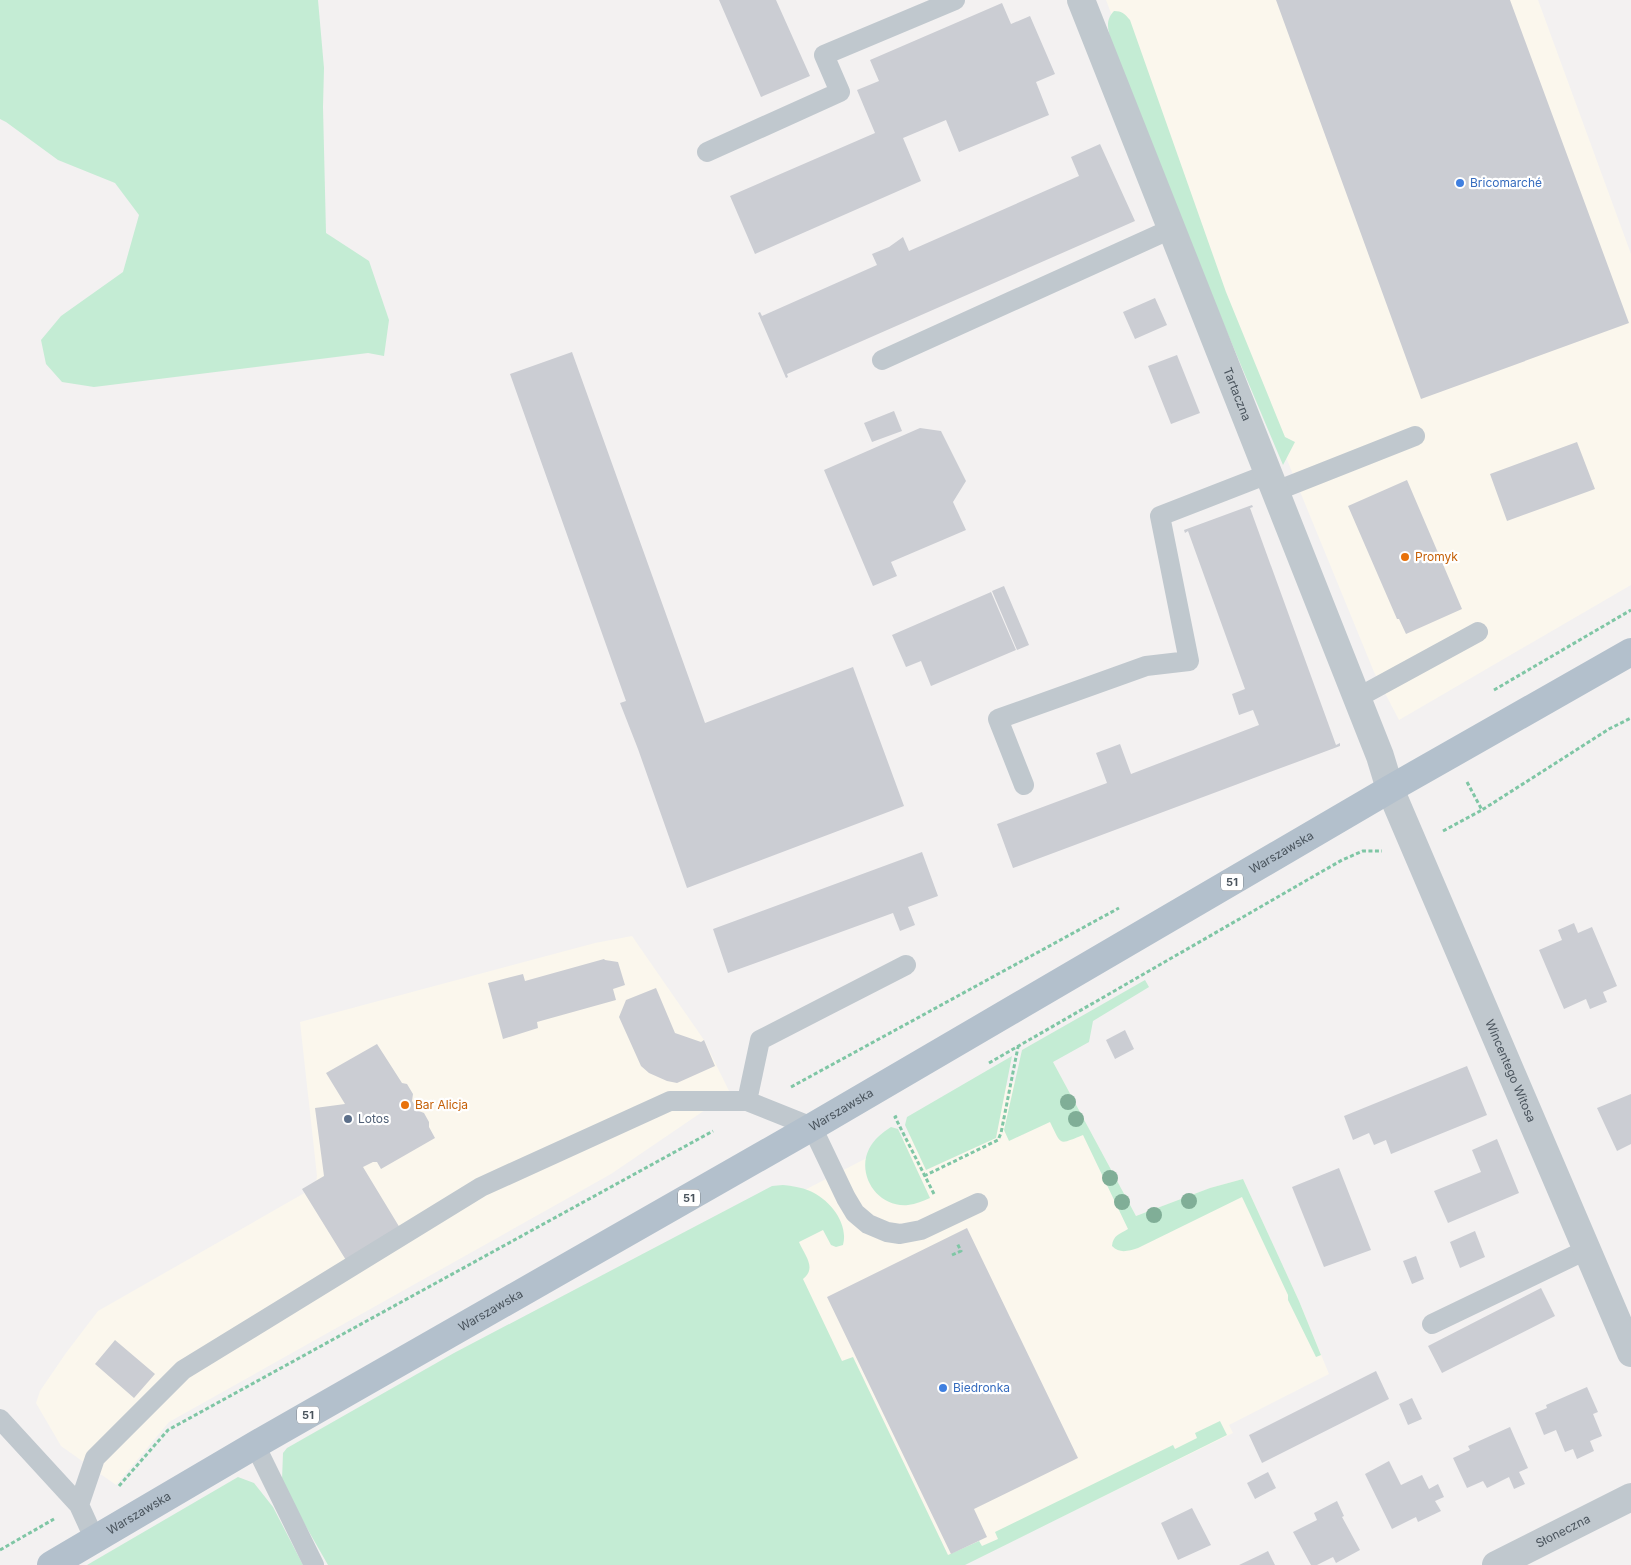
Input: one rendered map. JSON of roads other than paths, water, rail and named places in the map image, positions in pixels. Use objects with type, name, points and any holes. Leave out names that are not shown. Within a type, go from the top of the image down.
[{"type":"main road","name":"Warszawska","points":[[51,1565],[255,1445],[812,1127],[1390,789],[1631,652]]},
{"type":"street","name":"Tartaczna","points":[[1081,0],[1380,756],[1390,789]]},
{"type":"street","name":"Wincentego Witosa","points":[[1390,789],[1631,1354]]},
{"type":"street","name":"Słoneczna","points":[[1496,1565],[1631,1497]]},
{"type":"lane","points":[[707,152],[840,92],[824,55],[955,0]]},
{"type":"lane","points":[[882,360],[1171,228]]},
{"type":"lane","points":[[1024,785],[998,719],[1146,666],[1189,661],[1160,516],[1415,436]]},
{"type":"lane","points":[[1357,698],[1478,632]]},
{"type":"lane","points":[[752,1104],[760,1040],[906,965]]},
{"type":"lane","points":[[79,1505],[95,1458],[183,1370],[480,1188],[670,1101],[752,1104],[812,1127],[855,1213],[868,1224],[887,1232],[900,1234],[921,1230],[978,1203]]},
{"type":"lane","points":[[1432,1324],[1586,1250]]},
{"type":"lane","points":[[0,1419],[79,1505],[94,1540]]},
{"type":"lane","points":[[255,1445],[314,1565]]},
{"type":"place","name":"Bricomarché","points":[[1460,183]]},
{"type":"place","name":"Promyk","points":[[1405,557]]},
{"type":"place","name":"Bar Alicja","points":[[405,1105]]},
{"type":"place","name":"Lotos","points":[[348,1119]]},
{"type":"place","name":"Biedronka","points":[[943,1388]]}]
